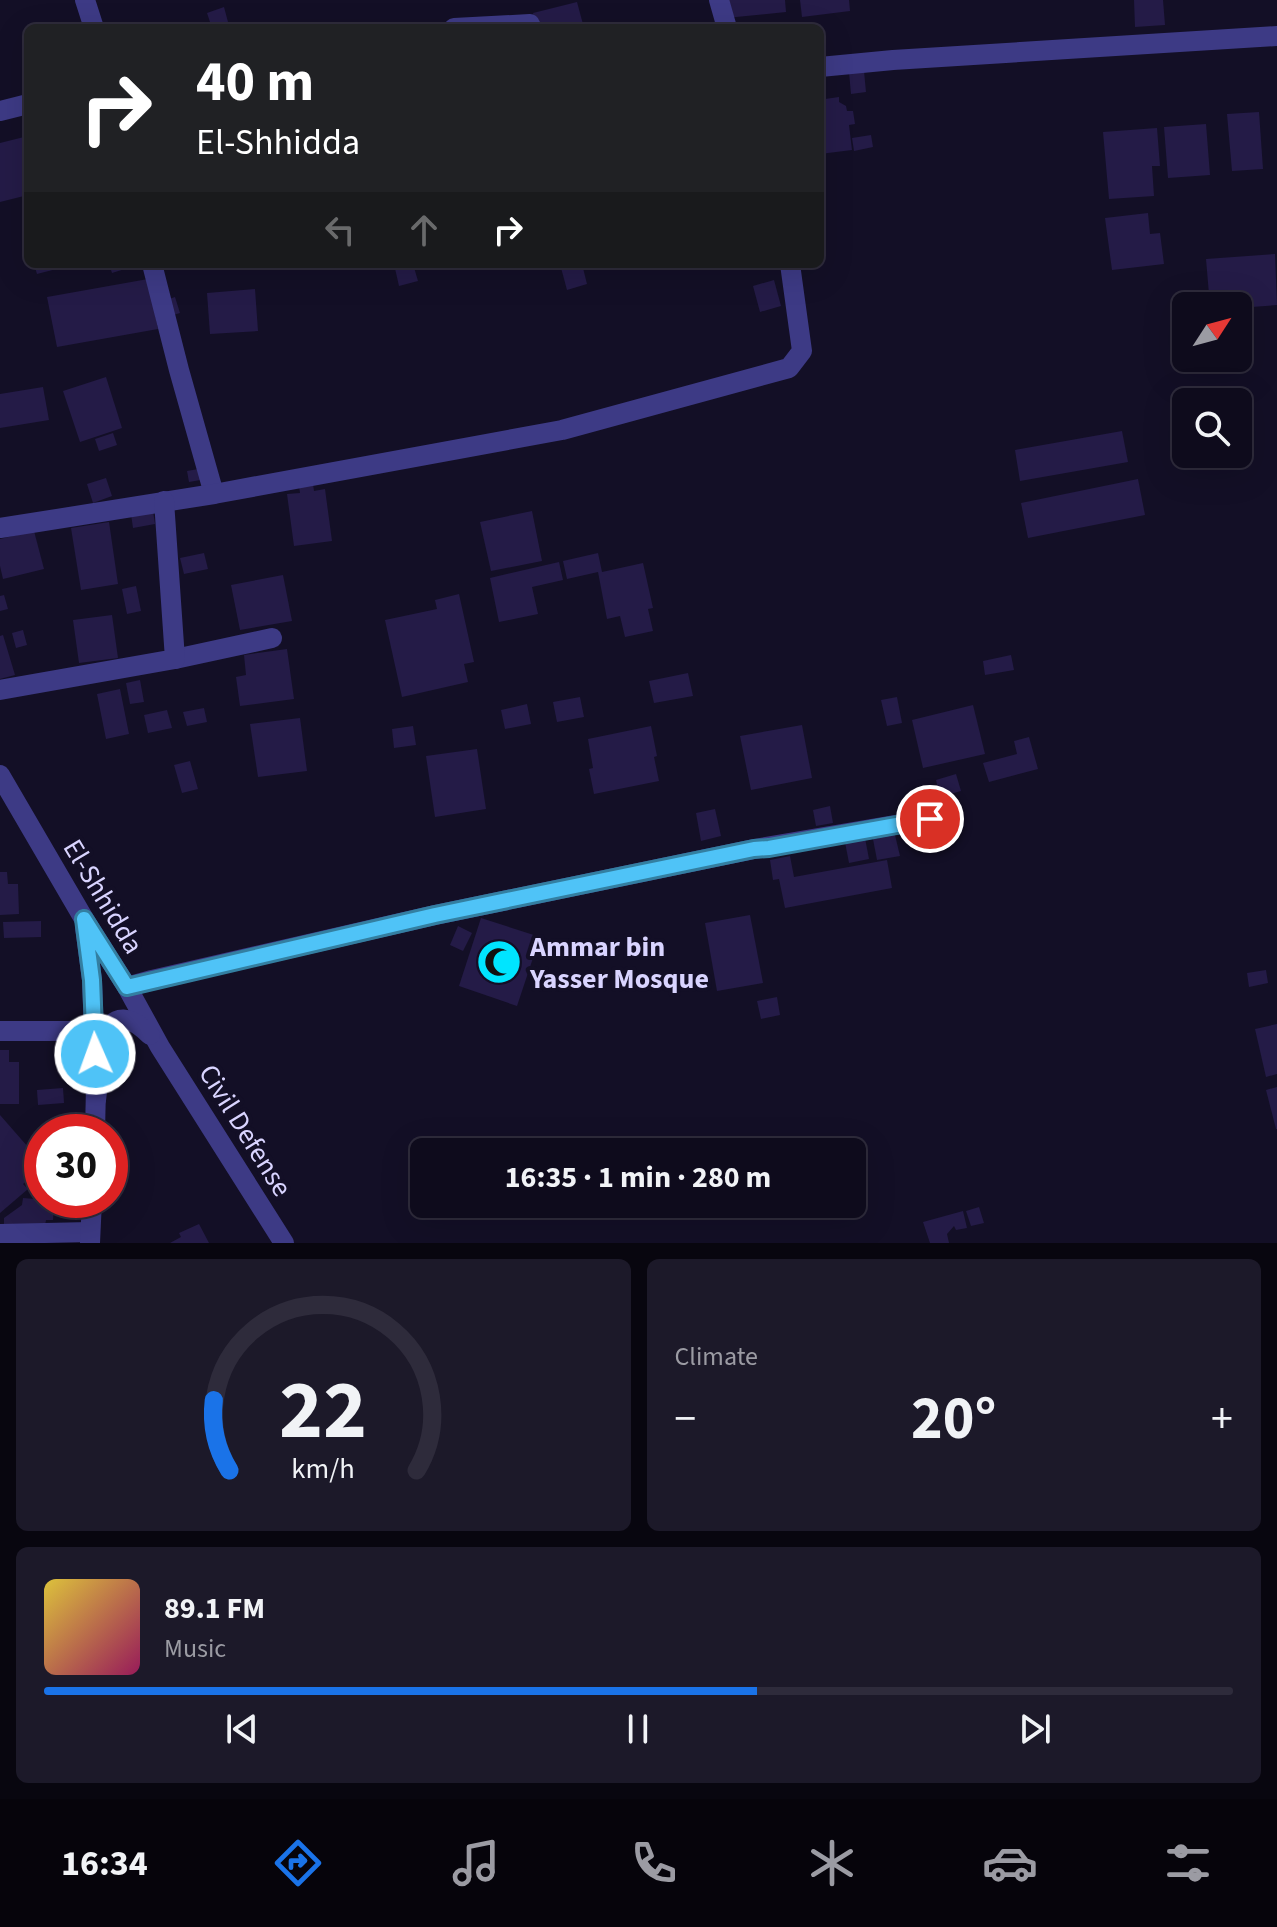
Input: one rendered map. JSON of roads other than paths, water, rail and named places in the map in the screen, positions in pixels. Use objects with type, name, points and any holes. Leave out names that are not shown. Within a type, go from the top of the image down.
[{"type":"street","points":[[85,0],[93,24]]},
{"type":"street","points":[[719,0],[726,24]]},
{"type":"street","points":[[824,67],[1277,36]]},
{"type":"street","points":[[0,111],[24,105]]},
{"type":"street","points":[[153,268],[214,494]]},
{"type":"street","points":[[0,528],[214,494],[562,430],[789,368],[802,351],[791,268]]},
{"type":"street","points":[[164,501],[175,659]]},
{"type":"street","points":[[0,690],[175,659],[272,638]]},
{"type":"street","name":"El-Shhidda","points":[[0,775],[160,1047]]},
{"type":"street","points":[[127,987],[435,915],[754,849],[930,819]]},
{"type":"street","points":[[84,919],[92,980],[96,1114]]},
{"type":"street","points":[[96,1100],[103,1040],[106,1030],[113,1023],[120,1019],[137,1023],[160,1047]]},
{"type":"street","points":[[0,1031],[94,1031]]},
{"type":"street","name":"Civil Defense","points":[[160,1047],[284,1243]]},
{"type":"street","points":[[0,1234],[90,1238],[91,1218]]},
{"type":"place","name":"Ammar bin Yasser Mosque","points":[[499,962]]}]
